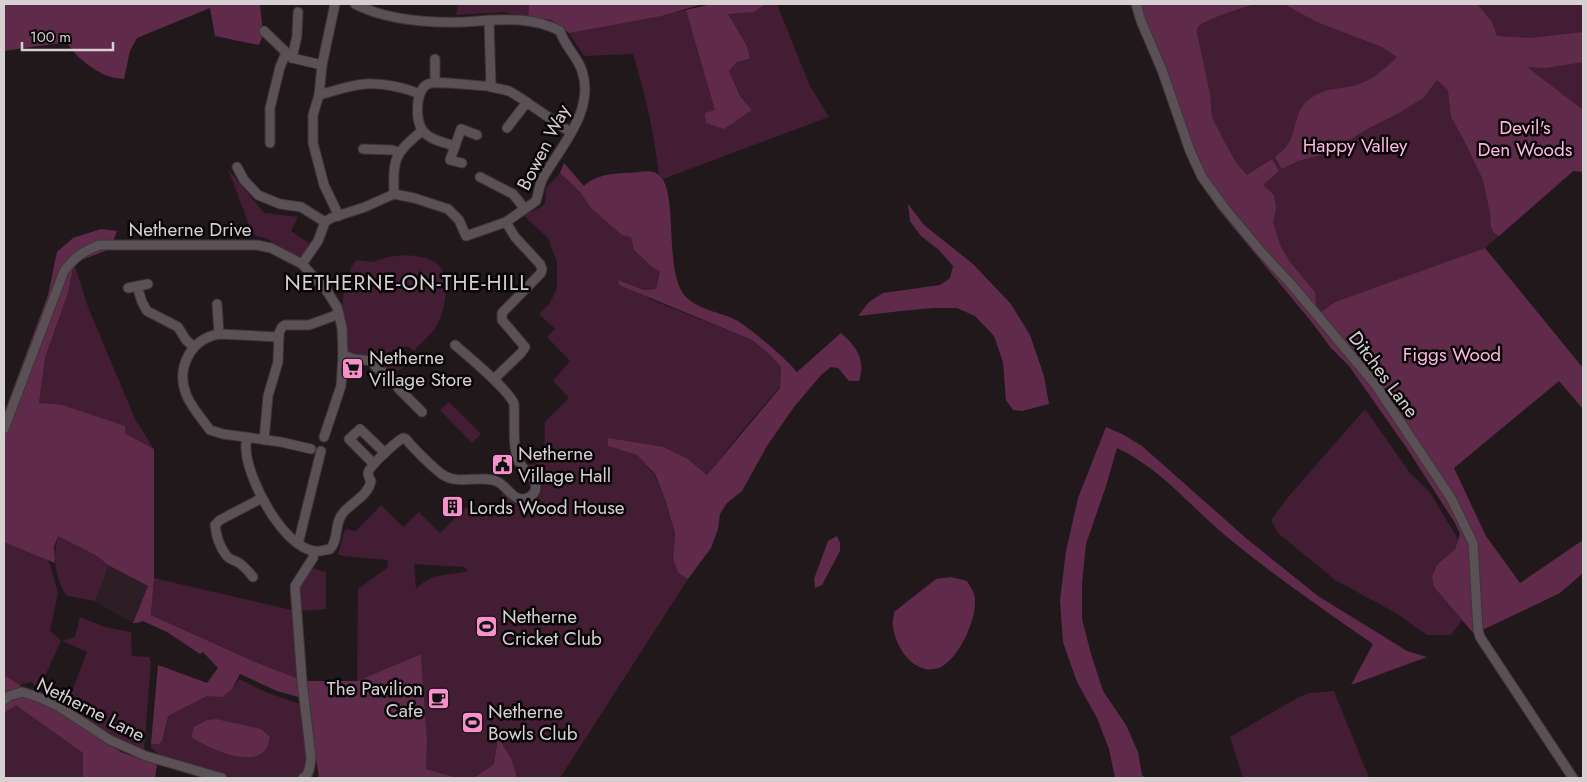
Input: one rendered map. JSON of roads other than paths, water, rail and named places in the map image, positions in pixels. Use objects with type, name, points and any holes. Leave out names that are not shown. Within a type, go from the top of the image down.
[{"type":"street","points":[[335,4],[322,65],[319,94],[313,115],[312,143],[324,186],[339,216]]},
{"type":"street","points":[[354,4],[367,10],[402,18],[435,22],[489,20],[491,87],[509,91],[570,132]]},
{"type":"street","name":"Ditches Lane","points":[[1136,4],[1190,150],[1202,177],[1234,220],[1291,284],[1374,384],[1451,498],[1473,544],[1480,637],[1573,778]]},
{"type":"street","points":[[270,143],[270,108],[280,67],[289,56],[297,36],[298,12]]},
{"type":"street","name":"Bowen Way","points":[[394,194],[414,198],[448,210],[459,220],[466,236],[506,222],[536,201],[539,186],[578,119],[582,108],[584,90],[582,71],[565,45],[560,32],[548,25],[506,19],[489,20]]},
{"type":"street","points":[[264,31],[289,56],[322,65]]},
{"type":"street","points":[[435,59],[435,82]]},
{"type":"street","points":[[455,146],[428,136],[422,131],[417,106],[420,94],[426,85],[435,82],[486,86]]},
{"type":"street","points":[[319,94],[363,84],[402,87],[420,94]]},
{"type":"street","points":[[508,128],[527,102]]},
{"type":"street","points":[[462,163],[450,160],[461,129],[476,135]]},
{"type":"street","points":[[302,264],[318,241],[326,222],[331,218],[394,194],[395,160],[403,147],[422,131]]},
{"type":"street","points":[[363,149],[399,152]]},
{"type":"street","points":[[237,167],[244,180],[258,195],[280,204],[302,207],[326,222]]},
{"type":"street","points":[[480,177],[513,194],[524,208]]},
{"type":"street","points":[[494,379],[525,347],[502,320],[502,313],[542,269],[540,264],[515,237],[506,222]]},
{"type":"street","name":"Netherne Drive","points":[[4,429],[64,271],[72,260],[83,251],[99,246],[257,245],[272,248],[302,264],[327,291],[337,307],[342,328],[342,386],[324,437]]},
{"type":"street","points":[[128,288],[148,284]]},
{"type":"street","points":[[137,286],[147,311],[178,327],[186,340],[194,348]]},
{"type":"street","points":[[217,304],[219,334]]},
{"type":"street","points":[[264,440],[268,396],[278,362],[280,330],[285,325],[309,325],[339,314]]},
{"type":"street","points":[[279,337],[219,334],[211,336],[194,348],[185,362],[182,378],[186,395],[209,432],[316,450],[298,544]]},
{"type":"street","points":[[247,437],[246,448],[250,467],[262,498],[274,520],[298,544],[314,551],[330,549],[333,546],[342,514],[369,488],[371,481],[368,471],[400,439],[406,439],[444,476],[454,479],[484,479],[498,482],[516,497],[526,498],[532,495],[536,486],[534,478],[520,463],[516,452],[513,400],[494,379],[455,345]]},
{"type":"street","points":[[343,355],[354,359],[372,361],[374,366],[392,377],[394,384],[422,412]]},
{"type":"street","points":[[374,464],[349,439],[360,428],[385,453]]},
{"type":"street","points":[[253,577],[238,562],[231,560],[226,555],[216,534],[215,526],[220,520],[262,498]]},
{"type":"street","points":[[303,778],[306,777],[309,770],[311,758],[302,682],[295,586],[313,558],[314,551]]},
{"type":"street","name":"Netherne Lane","points":[[4,700],[22,692],[38,697],[58,706],[110,740],[146,756],[222,778]]},
{"type":"place","name":"Netherne Village Store","points":[[353,368]]},
{"type":"place","name":"Netherne Village Hall","points":[[502,464]]},
{"type":"place","name":"Lords Wood House","points":[[453,507]]},
{"type":"place","name":"Netherne Cricket Club","points":[[486,627]]},
{"type":"place","name":"The Pavilion Cafe","points":[[439,699]]},
{"type":"place","name":"Netherne Bowls Club","points":[[472,722]]},
{"type":"district","name":"NETHERNE-ON-THE-HILL","points":[[407,283]]},
{"type":"park label","name":"Devil's Den Woods","points":[[1525,138]]},
{"type":"park label","name":"Happy Valley","points":[[1355,145]]},
{"type":"park label","name":"Figgs Wood","points":[[1452,354]]}]
